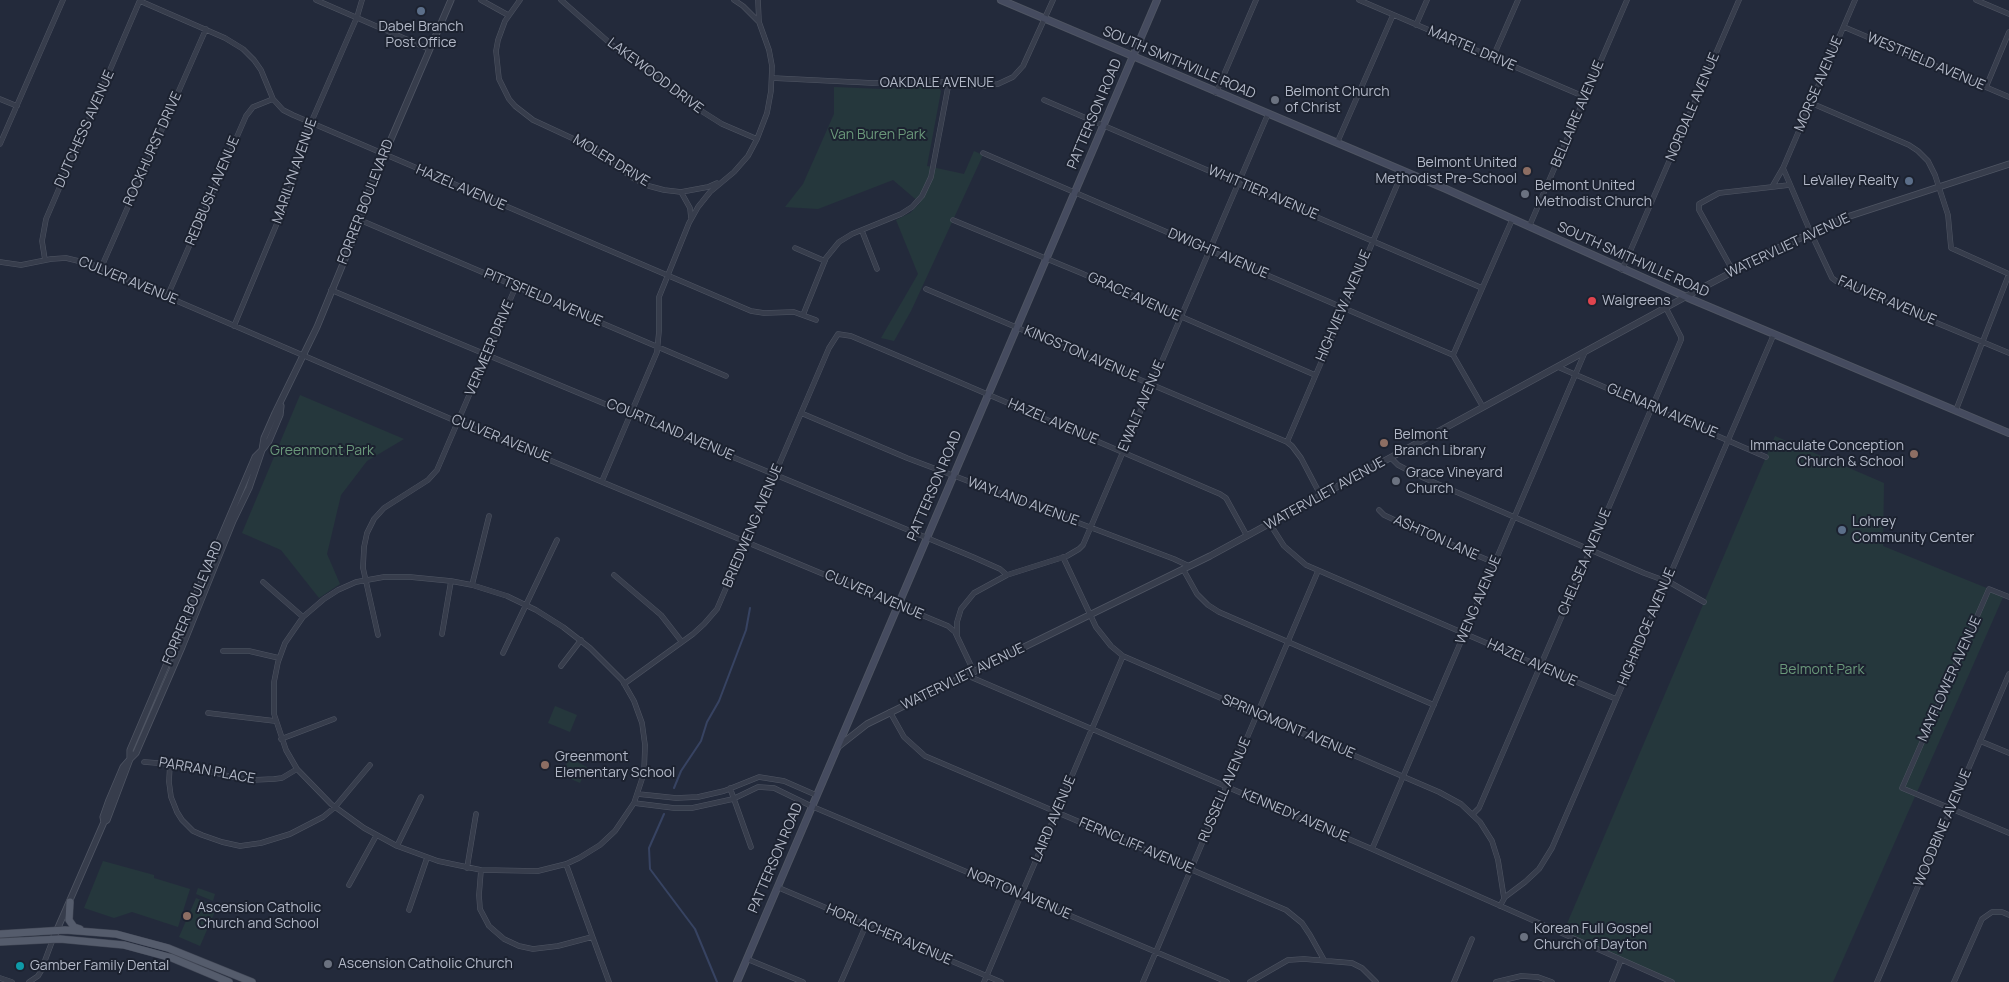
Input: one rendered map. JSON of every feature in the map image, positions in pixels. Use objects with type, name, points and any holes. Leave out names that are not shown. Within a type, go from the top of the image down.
[{"type":"main road","name":"SOUTH SMITHVILLE ROAD","points":[[1001,0],[1133,58],[1337,142],[1622,270],[2009,433]]},
{"type":"main road","name":"PATTERSON ROAD","points":[[737,982],[1157,0]]},
{"type":"main road","points":[[70,902],[69,920],[74,927],[86,931]]},
{"type":"main road","points":[[0,934],[57,930],[116,934],[155,944],[252,982]]},
{"type":"main road","points":[[0,942],[53,939],[124,945],[172,958],[216,979],[229,982]]},
{"type":"street","points":[[0,144],[63,0]]},
{"type":"street","name":"HAZEL AVENUE","points":[[140,0],[234,42],[249,53],[261,70],[273,99],[283,110],[310,123],[751,311],[764,314],[794,312],[816,320]]},
{"type":"street","name":"DUTCHESS AVENUE","points":[[45,260],[42,241],[46,219],[140,0]]},
{"type":"street","points":[[316,0],[429,49]]},
{"type":"street","name":"MARILYN AVENUE","points":[[234,326],[288,198],[303,141],[357,18],[362,0]]},
{"type":"street","name":"FORRER BOULEVARD","points":[[53,939],[104,822],[107,820],[130,759],[130,750],[255,457],[262,450],[264,438],[332,290],[384,154],[451,0]]},
{"type":"street","points":[[482,0],[508,15]]},
{"type":"street","name":"MOLER DRIVE","points":[[520,0],[508,15],[498,40],[496,61],[499,79],[509,99],[533,120],[589,146],[641,182],[664,190],[681,192]]},
{"type":"street","name":"LAKEWOOD DRIVE","points":[[561,0],[612,45],[703,112],[722,124],[757,139]]},
{"type":"street","points":[[735,0],[741,0]]},
{"type":"street","points":[[735,0],[759,22]]},
{"type":"street","points":[[602,481],[658,348],[658,305],[667,275],[690,221],[703,200],[722,180],[742,164],[757,139],[767,113],[772,78],[771,58],[759,22],[758,0]]},
{"type":"street","name":"OAKDALE AVENUE","points":[[772,78],[873,83],[924,80],[991,86],[1013,77],[1028,58],[1053,0]]},
{"type":"street","points":[[1216,93],[1256,0]]},
{"type":"street","name":"MARTEL DRIVE","points":[[1359,0],[1585,97]]},
{"type":"street","points":[[1416,25],[1427,0]]},
{"type":"street","points":[[1493,58],[1518,0]]},
{"type":"street","name":"BELLAIRE AVENUE","points":[[1528,227],[1627,0]]},
{"type":"street","name":"NORDALE AVENUE","points":[[1622,270],[1739,0]]},
{"type":"street","name":"MORSE AVENUE","points":[[1772,187],[1783,168],[1855,0]]},
{"type":"street","points":[[1976,0],[2009,14]]},
{"type":"street","points":[[1337,142],[1393,15]]},
{"type":"street","name":"WESTFIELD AVENUE","points":[[1844,27],[2009,97]]},
{"type":"street","name":"ROCKHURST DRIVE","points":[[102,268],[206,30]]},
{"type":"street","points":[[1986,87],[2009,32]]},
{"type":"street","points":[[803,315],[825,261],[839,242],[907,211],[922,196],[931,177],[949,82]]},
{"type":"street","points":[[0,99],[17,106]]},
{"type":"street","name":"REDBUSH AVENUE","points":[[167,297],[246,116],[253,107],[273,99]]},
{"type":"street","name":"WHITTIER AVENUE","points":[[1044,100],[1482,288]]},
{"type":"street","points":[[1811,103],[1909,145],[1928,161],[1936,175],[1948,215],[1951,248],[2009,274],[1956,410]]},
{"type":"street","name":"EWALT AVENUE","points":[[957,635],[958,618],[969,598],[974,593],[1007,575],[1064,557],[1079,550],[1268,114]]},
{"type":"street","name":"DWIGHT AVENUE","points":[[983,153],[1453,355]]},
{"type":"street","name":"WATERVLIET AVENUE","points":[[837,749],[859,729],[890,712],[1190,566],[1733,271],[1847,217],[2009,164]]},
{"type":"street","points":[[1733,271],[1699,210],[1699,204],[1719,193],[1789,185],[1783,168]]},
{"type":"street","name":"HIGHVIEW AVENUE","points":[[1287,442],[1403,171]]},
{"type":"street","points":[[690,221],[690,208],[681,192],[708,187],[722,180]]},
{"type":"street","name":"FAUVER AVENUE","points":[[1789,185],[1832,278],[2009,353]]},
{"type":"street","name":"PITTSFIELD AVENUE","points":[[360,220],[726,376]]},
{"type":"street","name":"GRACE AVENUE","points":[[952,220],[1315,375]]},
{"type":"street","points":[[1483,407],[1453,355],[1512,220]]},
{"type":"street","points":[[862,230],[877,269]]},
{"type":"street","points":[[795,248],[825,261]]},
{"type":"street","name":"CULVER AVENUE","points":[[0,262],[21,265],[45,260],[70,259],[102,268],[458,422],[948,626],[957,635]]},
{"type":"street","name":"VERMEER DRIVE","points":[[378,635],[365,580],[363,555],[365,540],[370,526],[379,513],[392,501],[433,476],[443,458],[516,286]]},
{"type":"street","name":"KINGSTON AVENUE","points":[[926,289],[1287,442],[1300,458],[1320,496]]},
{"type":"street","name":"COURTLAND AVENUE","points":[[332,290],[1000,568],[1007,575]]},
{"type":"street","name":"CHELSEA AVENUE","points":[[1473,814],[1479,808],[1681,340],[1666,308]]},
{"type":"street","name":"HAZEL AVENUE","points":[[838,334],[851,336],[1226,498],[1247,536]]},
{"type":"street","name":"BRIEDWENG AVENUE","points":[[624,684],[682,642],[704,624],[717,609],[829,348],[838,334]]},
{"type":"street","name":"HIGHRIDGE AVENUE","points":[[1500,906],[1504,898],[1531,877],[1547,857],[1774,334]]},
{"type":"street","name":"WENG AVENUE","points":[[1372,849],[1586,352]]},
{"type":"street","name":"GLENARM AVENUE","points":[[1558,367],[1766,457]]},
{"type":"street","name":"WAYLAND AVENUE","points":[[801,413],[953,476],[1190,566]]},
{"type":"street","points":[[1391,458],[1398,465],[1417,475],[1667,582],[1704,602]]},
{"type":"street","name":"ASHTON LANE","points":[[1380,510],[1384,515],[1401,523],[1495,563]]},
{"type":"street","points":[[472,585],[489,516]]},
{"type":"street","name":"HAZEL AVENUE","points":[[1270,524],[1281,542],[1292,554],[1318,571],[1616,699]]},
{"type":"street","points":[[503,653],[558,540]]},
{"type":"street","name":"SPRINGMONT AVENUE","points":[[1064,557],[1090,614],[1102,635],[1123,656],[1403,776],[1451,798],[1473,814],[1487,832],[1496,850],[1504,898]]},
{"type":"street","points":[[1183,569],[1197,594],[1208,605],[1230,617],[1434,705]]},
{"type":"street","name":"RUSSELL AVENUE","points":[[1143,982],[1318,571]]},
{"type":"street","points":[[614,576],[661,615],[682,642]]},
{"type":"street","points":[[398,577],[451,581],[472,585],[507,596],[552,620],[581,640],[612,669],[624,684],[638,709],[644,732],[645,758],[638,794],[634,803],[624,819],[606,840],[591,852],[566,864],[550,869],[527,872],[481,870],[427,858],[397,846],[376,836],[335,808],[298,769],[290,758],[281,739],[275,721],[273,693],[280,658],[290,634],[303,617],[338,590],[365,580],[398,577]]},
{"type":"street","points":[[442,634],[451,581]]},
{"type":"street","points":[[264,582],[303,617]]},
{"type":"street","name":"MAYFLOWER AVENUE","points":[[1952,808],[1902,788],[1990,589],[2009,597]]},
{"type":"street","points":[[957,635],[974,672]]},
{"type":"street","points":[[561,666],[581,640]]},
{"type":"street","points":[[222,651],[249,651],[280,658]]},
{"type":"street","name":"LAIRD AVENUE","points":[[984,982],[1123,656]]},
{"type":"street","name":"KENNEDY AVENUE","points":[[966,675],[1372,849],[1672,982]]},
{"type":"street","name":"WOODBINE AVENUE","points":[[1877,982],[2009,675]]},
{"type":"street","name":"FERNCLIFF AVENUE","points":[[890,712],[904,738],[925,756],[1286,910],[1302,923],[1324,960]]},
{"type":"street","points":[[208,713],[275,721]]},
{"type":"street","points":[[281,739],[334,719]]},
{"type":"street","points":[[1980,741],[2009,753]]},
{"type":"street","name":"PARRAN PLACE","points":[[144,762],[170,763],[252,780],[282,778],[298,769]]},
{"type":"street","points":[[170,763],[169,790],[177,812],[193,831],[222,842],[240,846],[273,840],[308,826],[323,817],[335,808],[370,765]]},
{"type":"street","points":[[638,794],[656,797],[687,798],[709,795],[754,778],[765,777],[784,781],[816,795]]},
{"type":"street","name":"NORTON AVENUE","points":[[634,803],[681,808],[712,805],[733,799],[758,787],[768,786],[811,806],[1227,982]]},
{"type":"street","points":[[730,788],[751,848]]},
{"type":"street","points":[[397,846],[421,797]]},
{"type":"street","points":[[1952,808],[2009,833]]},
{"type":"street","points":[[467,868],[476,814]]},
{"type":"street","points":[[349,885],[376,836]]},
{"type":"street","points":[[410,910],[427,858]]},
{"type":"street","points":[[566,864],[609,982]]},
{"type":"street","points":[[481,870],[480,909],[489,926],[504,939],[519,946],[533,948],[558,946],[592,937]]},
{"type":"street","name":"HORLACHER AVENUE","points":[[777,888],[1001,982]]},
{"type":"street","points":[[1954,982],[1981,921],[1988,914],[1997,911],[2009,914]]},
{"type":"street","points":[[841,982],[866,925]]},
{"type":"street","points":[[30,982],[41,972],[53,939]]},
{"type":"street","points":[[1454,982],[1472,940]]},
{"type":"street","points":[[747,959],[803,982]]},
{"type":"street","points":[[1250,982],[1288,960],[1304,959],[1358,965],[1376,982]]},
{"type":"street","points":[[1612,982],[1621,960]]},
{"type":"street","points":[[1496,982],[1512,977],[1530,976],[1552,982]]},
{"type":"street","points":[[0,978],[12,982]]},
{"type":"green space","name":"Van Buren Park","points":[[917,86],[939,88],[941,91],[927,166],[964,174],[974,151],[983,155],[911,311],[894,341],[881,338],[918,274],[896,220],[910,213],[920,203],[893,180],[818,209],[785,207],[803,184],[834,114],[834,87],[882,89]]},
{"type":"green space","name":"Greenmont Park","points":[[300,395],[404,439],[367,461],[341,495],[327,554],[340,584],[319,598],[281,550],[242,533]]},
{"type":"green space","name":"Belmont Park","points":[[1775,436],[1884,483],[1883,546],[2004,595],[1833,982],[1672,982],[1563,933]]},
{"type":"green space","points":[[555,706],[577,715],[570,732],[548,723]]},
{"type":"green space","points":[[569,758],[587,767],[580,783],[562,775]]},
{"type":"green space","points":[[103,861],[154,875],[154,878],[190,889],[178,927],[132,912],[114,918],[84,908]]},
{"type":"green space","points":[[198,888],[215,894],[213,901],[196,894]]},
{"type":"green space","points":[[196,898],[217,907],[200,946],[179,937]]},
{"type":"waterway","points":[[674,788],[681,771],[701,741],[707,722],[719,701],[746,630],[750,608]]},
{"type":"waterway","points":[[664,814],[649,848],[650,869],[695,929],[717,982]]},
{"type":"place","name":"Dabel Branch Post Office","points":[[421,11]]},
{"type":"place","name":"Belmont Church of Christ","points":[[1275,100]]},
{"type":"place","name":"Belmont United Methodist Pre-School","points":[[1527,171]]},
{"type":"place","name":"LeValley Realty","points":[[1909,181]]},
{"type":"place","name":"Belmont United Methodist Church","points":[[1525,194]]},
{"type":"place","name":"Walgreens","points":[[1592,301]]},
{"type":"place","name":"Belmont Branch Library","points":[[1384,443]]},
{"type":"place","name":"Immaculate Conception Church & School","points":[[1914,454]]},
{"type":"place","name":"Grace Vineyard Church","points":[[1396,481]]},
{"type":"place","name":"Lohrey Community Center","points":[[1842,530]]},
{"type":"place","name":"Greenmont Elementary School","points":[[545,765]]},
{"type":"place","name":"Ascension Catholic Church and School","points":[[187,916]]},
{"type":"place","name":"Korean Full Gospel Church of Dayton","points":[[1524,937]]},
{"type":"place","name":"Ascension Catholic Church","points":[[328,964]]},
{"type":"place","name":"Gamber Family Dental","points":[[20,966]]}]
